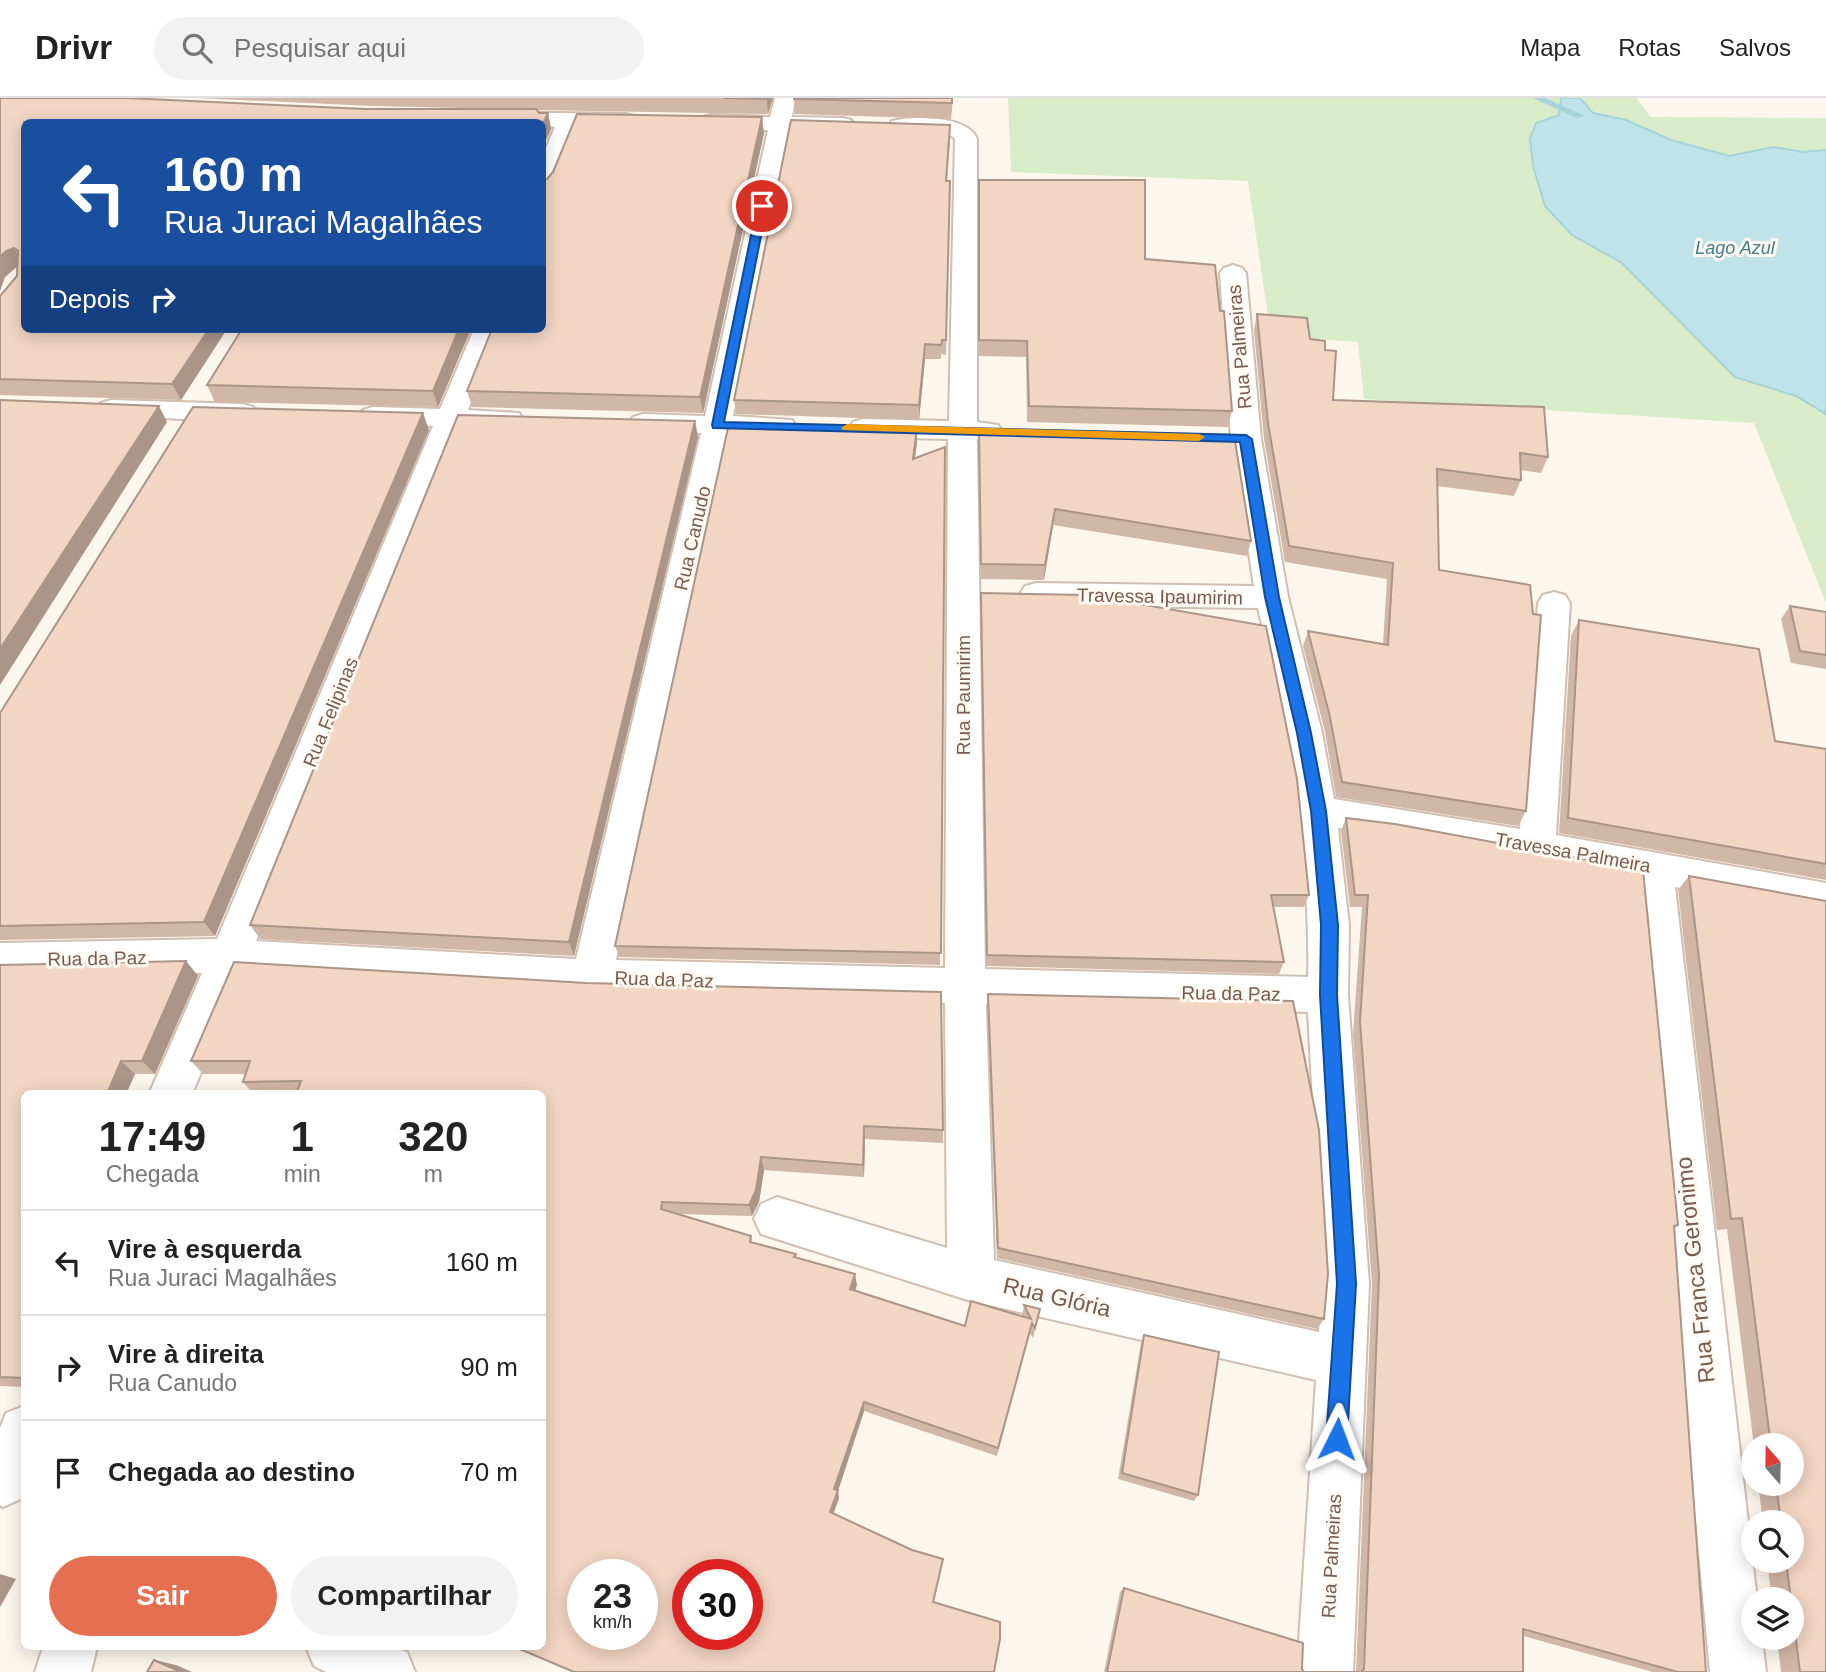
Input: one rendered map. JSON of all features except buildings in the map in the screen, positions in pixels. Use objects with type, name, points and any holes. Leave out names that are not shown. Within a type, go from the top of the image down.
[{"type":"street","points":[[695,122],[782,111]]},
{"type":"street","name":"Rua Paumirim","points":[[782,111],[868,125],[944,127],[961,131],[966,139],[961,430],[986,594],[963,988],[971,1278]]},
{"type":"street","name":"Rua Canudo","points":[[593,977],[718,425],[782,111]]},
{"type":"street","points":[[471,118],[520,119]]},
{"type":"street","points":[[546,120],[653,122]]},
{"type":"street","points":[[546,177],[569,120]]},
{"type":"street","name":"Rua Palmeiras","points":[[1233,273],[1232,438],[1304,733],[1318,811],[1329,925],[1328,995],[1346,1284],[1325,1672]]},
{"type":"street","name":"Rua Felipinas","points":[[172,1090],[230,956],[485,333]]},
{"type":"street","points":[[82,408],[274,414]]},
{"type":"street","points":[[342,415],[536,419]]},
{"type":"street","points":[[620,422],[1016,432]]},
{"type":"street","name":"Travessa Ipaumirim","points":[[986,594],[1272,597]]},
{"type":"street","points":[[1537,846],[1554,603]]},
{"type":"street","name":"Travessa Palmeira","points":[[1318,811],[1390,820],[1826,899]]},
{"type":"street","name":"Rua Franca Geronimo","points":[[1654,867],[1738,1672]]},
{"type":"street","name":"Rua da Paz","points":[[0,960],[230,956],[593,977],[1328,995]]},
{"type":"street","name":"Rua Glória","points":[[777,1219],[971,1278],[1341,1361]]},
{"type":"street","points":[[9,1485],[21,1442]]},
{"type":"street","points":[[63,1672],[70,1650]]},
{"type":"street","points":[[339,1650],[387,1672]]},
{"type":"green space","points":[[1008,98],[1561,98],[1559,115],[1537,123],[1572,235],[1622,263],[1735,377],[1796,396],[1826,414],[1826,603],[1754,423],[1364,399],[1358,342],[1271,336],[1248,181],[1011,172]]},
{"type":"green space","points":[[1580,98],[1636,98],[1651,117],[1826,118],[1826,150],[1803,152],[1773,147],[1729,156],[1671,140],[1626,120],[1593,113]]},
{"type":"water","name":"Lago Azul","points":[[1561,98],[1580,98],[1593,113],[1626,120],[1671,140],[1729,156],[1773,147],[1803,152],[1826,150],[1826,414],[1796,396],[1735,377],[1622,263],[1572,235],[1545,206],[1533,166],[1530,139],[1536,123],[1559,115]]},
{"type":"waterway","points":[[1537,98],[1580,116]]},
{"type":"slow traffic","points":[[847,428],[1199,437]]},
{"type":"route","points":[[762,206],[718,425],[1246,439],[1272,597],[1304,733],[1318,811],[1329,925],[1328,995],[1346,1284],[1337,1439]]}]
